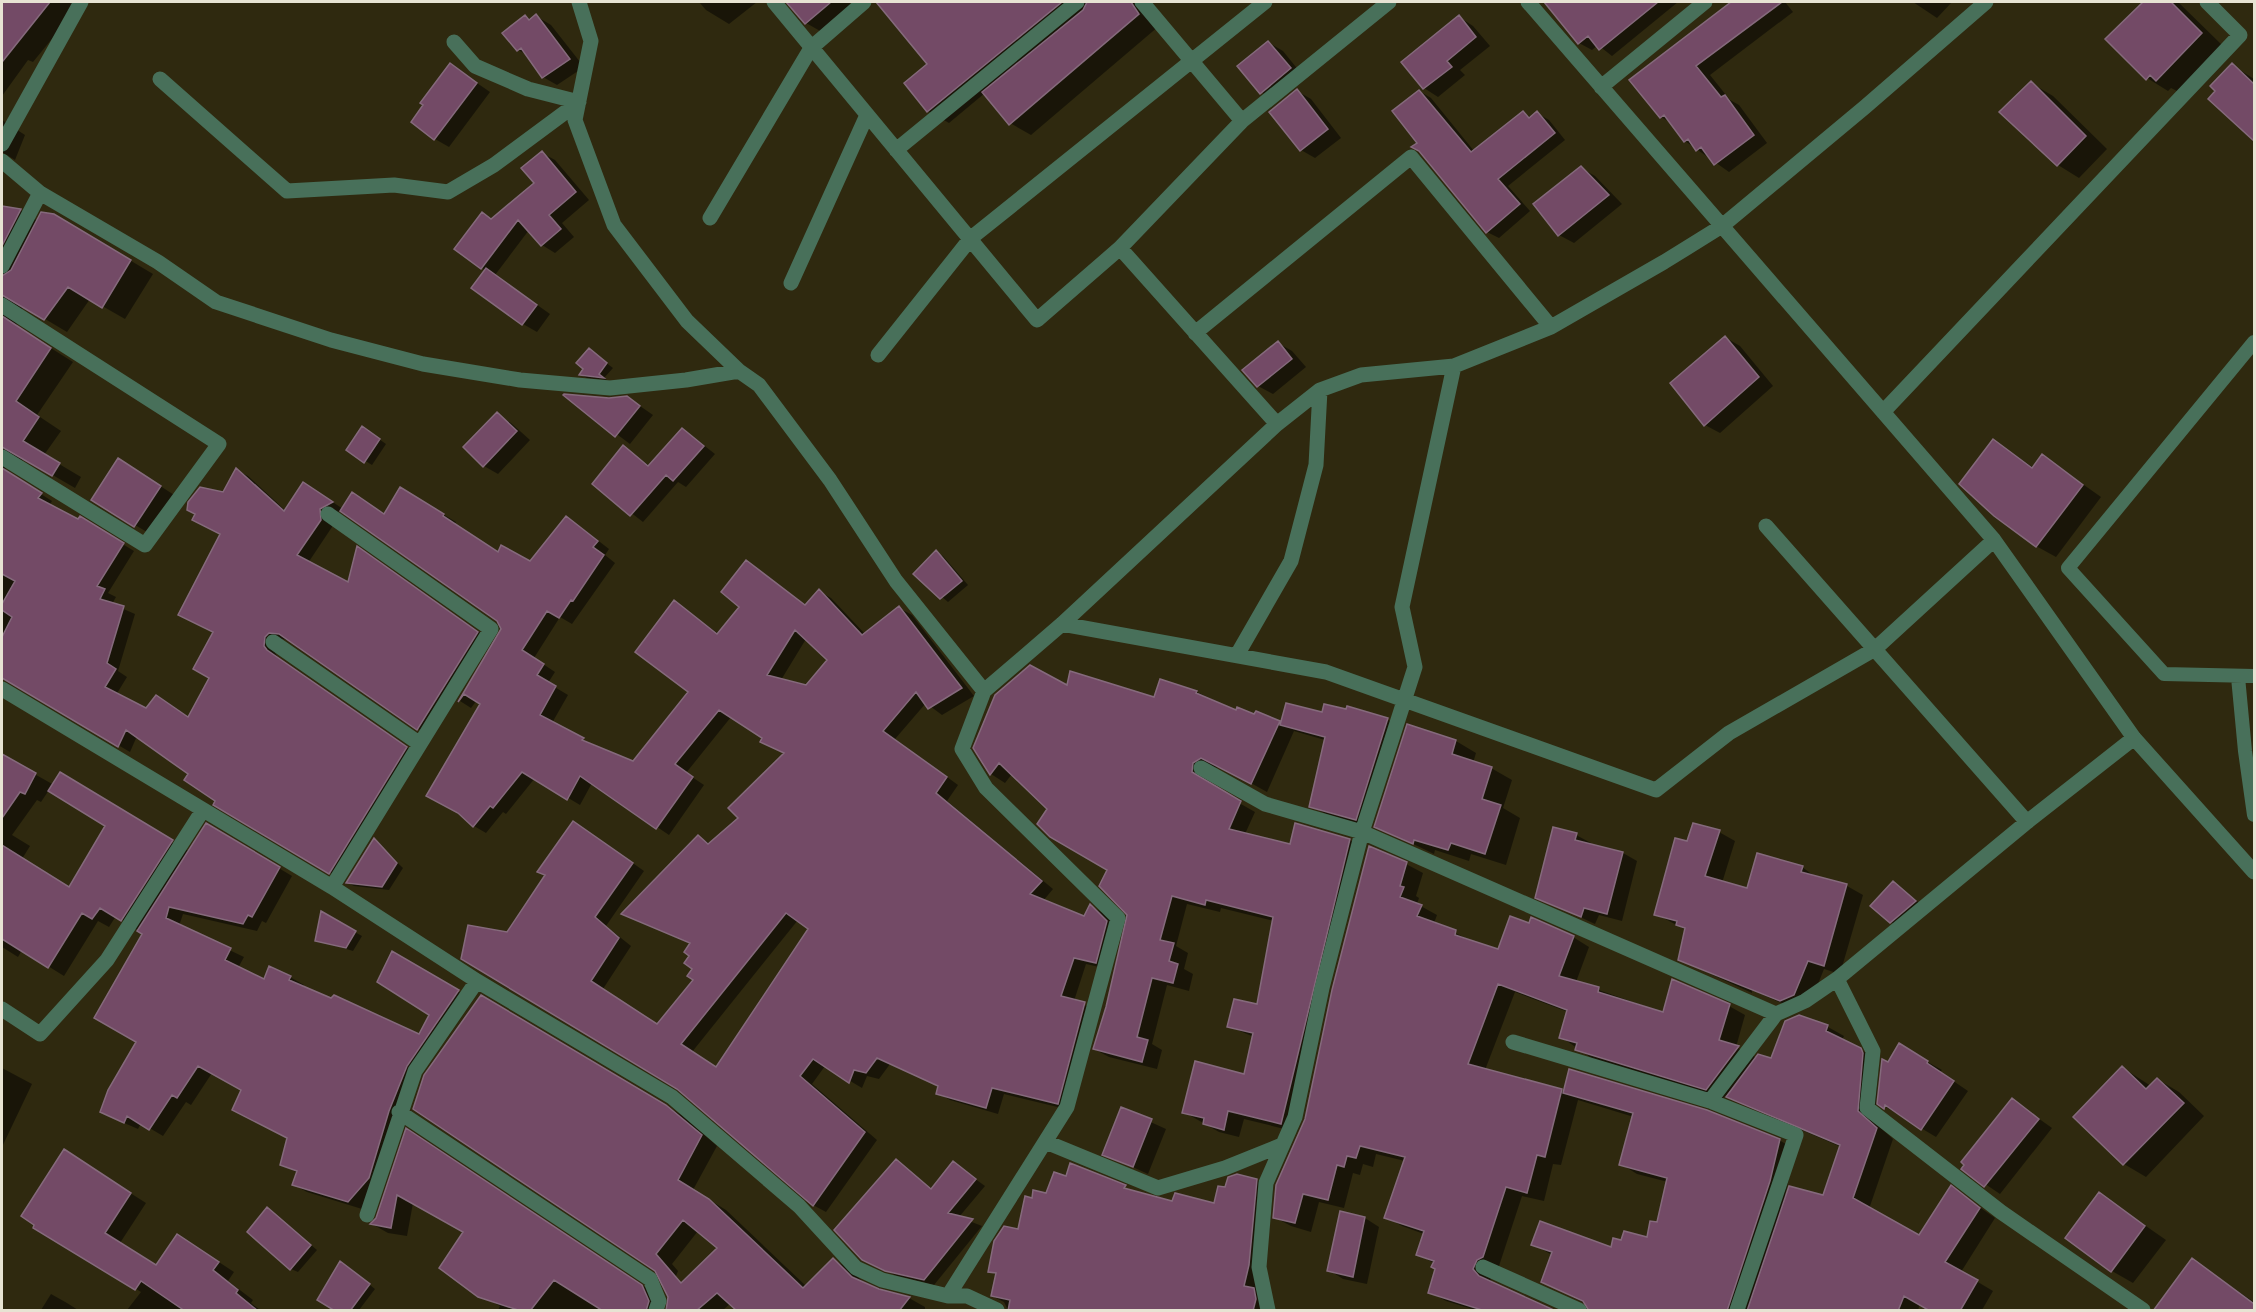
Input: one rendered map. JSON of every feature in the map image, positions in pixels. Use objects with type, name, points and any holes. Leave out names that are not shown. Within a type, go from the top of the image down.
[{"type":"street","points":[[2,144],[81,2]]},
{"type":"street","points":[[579,2],[591,41],[575,120],[614,225],[687,321],[739,371],[759,385],[830,480],[896,581],[984,691]]},
{"type":"street","points":[[774,2],[972,238],[1037,320],[1120,249],[1242,121],[1389,2]]},
{"type":"street","points":[[710,218],[811,48],[864,2]]},
{"type":"street","points":[[896,150],[1077,2]]},
{"type":"street","points":[[1142,2],[1242,121]]},
{"type":"street","points":[[878,356],[972,238],[1264,2]]},
{"type":"street","points":[[1528,2],[1994,540],[2133,738],[2254,872]]},
{"type":"street","points":[[1601,87],[1705,2]]},
{"type":"street","points":[[948,1296],[1067,1107],[1118,918],[986,788],[962,749],[984,691],[1062,624],[1277,424],[1320,390],[1361,375],[1454,366],[1551,327],[1664,262],[1722,225],[1865,107],[1986,2]]},
{"type":"street","points":[[1883,412],[2240,35],[2207,2]]},
{"type":"street","points":[[454,42],[476,66],[528,89],[579,102]]},
{"type":"street","points":[[160,79],[236,149],[287,191],[394,185],[448,192],[494,165],[579,102]]},
{"type":"street","points":[[791,284],[867,115]]},
{"type":"street","points":[[1195,333],[1411,157],[1551,327]]},
{"type":"street","points":[[2,161],[40,193],[158,262],[216,302],[332,340],[423,364],[520,380],[610,388],[686,380],[739,371]]},
{"type":"street","points":[[2,266],[40,193]]},
{"type":"street","points":[[1120,249],[1277,424]]},
{"type":"street","points":[[2,305],[219,444],[145,545],[2,457]]},
{"type":"street","points":[[1268,1311],[1259,1267],[1266,1183],[1295,1117],[1322,988],[1362,832],[1415,667],[1402,607],[1454,366]]},
{"type":"street","points":[[1237,655],[1291,561],[1316,465],[1320,390]]},
{"type":"street","points":[[328,514],[491,629],[332,887]]},
{"type":"street","points":[[1766,526],[2027,822]]},
{"type":"street","points":[[1062,624],[1326,672],[1656,790],[1729,733],[1875,649],[1994,540]]},
{"type":"street","points":[[273,642],[420,744]]},
{"type":"street","points":[[2,688],[332,887],[477,981],[672,1097],[799,1206],[856,1268],[882,1280],[948,1296],[967,1296],[997,1311]]},
{"type":"street","points":[[1710,1101],[1776,1014],[1805,1001],[1837,979],[2133,738]]},
{"type":"street","points":[[1201,768],[1265,804],[1362,832],[1776,1014]]},
{"type":"street","points":[[2,1009],[40,1034],[107,960],[203,810]]},
{"type":"street","points":[[1837,979],[1873,1051],[1867,1108],[2001,1212],[2143,1311]]},
{"type":"street","points":[[367,1215],[399,1112],[415,1071],[477,981]]},
{"type":"street","points":[[1513,1042],[1710,1101],[1796,1135],[1737,1311]]},
{"type":"street","points":[[399,1112],[650,1279],[659,1301],[656,1311]]},
{"type":"street","points":[[1046,1142],[1158,1188],[1225,1168],[1282,1144]]},
{"type":"street","points":[[1483,1267],[1579,1311]]},
{"type":"lane","points":[[2254,342],[2068,568],[2164,674],[2254,676]]},
{"type":"lane","points":[[2238,677],[2249,751],[2254,815]]},
{"type":"building","points":[[2,2],[50,2],[2,62]]},
{"type":"building","points":[[786,2],[831,2],[805,24]]},
{"type":"building","points":[[876,2],[1062,2],[927,112],[904,83],[927,64]]},
{"type":"building","points":[[1087,2],[1131,2],[1139,14],[1009,125],[982,92],[1083,10]]},
{"type":"building","points":[[1544,2],[1658,2],[1599,50],[1588,36],[1578,44]]},
{"type":"building","points":[[1731,2],[1782,2],[1696,66],[1721,97],[1725,95],[1754,135],[1714,165],[1701,147],[1696,151],[1688,139],[1684,142],[1664,115],[1660,118],[1629,80]]},
{"type":"building","points":[[2143,2],[2171,2],[2202,33],[2156,81],[2150,75],[2146,80],[2105,39]]},
{"type":"building","points":[[536,14],[570,59],[542,78],[521,48],[517,51],[502,33],[525,15],[529,20]]},
{"type":"building","points":[[1459,15],[1476,37],[1447,61],[1452,67],[1423,89],[1401,62]]},
{"type":"building","points":[[1268,41],[1291,68],[1260,94],[1237,66]]},
{"type":"building","points":[[450,63],[477,83],[434,140],[411,122],[423,105],[420,103]]},
{"type":"building","points":[[2232,63],[2254,84],[2254,141],[2208,99],[2215,91],[2210,86]]},
{"type":"building","points":[[2031,81],[2086,136],[2057,166],[1999,112]]},
{"type":"building","points":[[1297,89],[1328,129],[1300,151],[1269,112]]},
{"type":"building","points":[[1419,90],[1471,152],[1523,111],[1529,118],[1537,111],[1555,133],[1498,179],[1520,204],[1486,233],[1419,151],[1411,147],[1417,143],[1392,111]]},
{"type":"building","points":[[542,151],[576,192],[549,215],[561,229],[541,246],[518,220],[481,269],[454,249],[482,212],[491,219],[534,183],[521,168]]},
{"type":"building","points":[[1581,166],[1609,195],[1558,236],[1533,204]]},
{"type":"building","points":[[2,206],[21,209],[2,246]]},
{"type":"building","points":[[41,212],[54,214],[131,260],[102,308],[68,287],[44,320],[2,295],[2,276],[11,270]]},
{"type":"building","points":[[486,268],[537,305],[522,325],[471,288]]},
{"type":"building","points":[[2,316],[51,348],[16,401],[39,417],[23,441],[60,463],[52,476],[2,447]]},
{"type":"building","points":[[1725,336],[1759,377],[1704,426],[1670,383]]},
{"type":"building","points":[[1278,341],[1292,359],[1257,387],[1242,370]]},
{"type":"building","points":[[589,348],[607,363],[599,374],[604,378],[579,375],[583,369],[576,363]]},
{"type":"building","points":[[564,394],[609,398],[627,396],[640,406],[615,437]]},
{"type":"building","points":[[497,412],[517,431],[483,467],[463,447]]},
{"type":"building","points":[[362,426],[380,439],[364,463],[346,450]]},
{"type":"building","points":[[682,428],[704,446],[673,481],[666,475],[630,516],[592,484],[623,445],[648,466]]},
{"type":"building","points":[[1993,439],[2032,468],[2042,454],[2083,485],[2036,547],[1994,516],[1959,484]]},
{"type":"building","points":[[118,458],[161,486],[134,527],[91,500]]},
{"type":"building","points":[[2,468],[42,493],[38,498],[78,519],[80,516],[124,543],[97,586],[105,589],[100,599],[124,606],[107,663],[116,669],[105,687],[146,708],[156,695],[188,717],[209,678],[193,669],[213,632],[178,615],[220,534],[192,520],[195,514],[187,510],[188,502],[200,487],[223,492],[236,468],[284,511],[303,482],[333,502],[320,509],[321,520],[297,555],[348,582],[357,546],[478,632],[417,730],[279,634],[269,633],[265,637],[264,646],[267,650],[407,747],[329,874],[213,805],[215,801],[184,780],[188,774],[126,730],[118,747],[2,678],[2,637],[12,617],[2,610],[2,604],[15,581],[2,574]]},
{"type":"building","points":[[400,487],[444,514],[443,516],[498,552],[501,545],[530,561],[566,516],[598,541],[593,547],[604,555],[573,601],[571,600],[559,618],[547,611],[522,650],[544,664],[537,675],[556,686],[540,715],[584,738],[582,740],[633,761],[688,692],[635,652],[674,600],[717,634],[739,607],[721,592],[746,560],[805,605],[819,589],[862,635],[899,606],[962,688],[928,709],[916,692],[883,731],[947,777],[936,793],[1042,881],[1030,894],[1084,916],[1090,904],[1107,921],[1096,963],[1074,958],[1061,996],[1085,1002],[1058,1104],[992,1088],[986,1108],[936,1094],[938,1086],[877,1058],[866,1073],[854,1070],[849,1083],[813,1059],[800,1076],[865,1132],[813,1206],[677,1089],[461,959],[468,925],[507,932],[545,875],[537,872],[573,821],[633,863],[595,917],[619,938],[591,981],[657,1024],[693,980],[687,976],[692,969],[684,963],[689,956],[684,952],[690,943],[621,914],[698,835],[708,844],[738,818],[728,808],[784,753],[760,742],[762,738],[719,710],[675,764],[693,777],[656,829],[580,776],[567,800],[522,772],[493,808],[490,806],[473,827],[458,813],[426,796],[480,704],[464,694],[458,702],[501,629],[497,621],[340,511],[352,492],[384,514]],"holes":[[[795,630],[827,660],[806,685],[767,675]],[[786,913],[808,929],[716,1067],[681,1044]]]},
{"type":"building","points":[[936,550],[962,581],[940,599],[913,574]]},
{"type":"building","points":[[1030,665],[1067,685],[1070,671],[1154,697],[1160,679],[1197,691],[1196,693],[1236,710],[1237,707],[1254,714],[1256,711],[1280,721],[1251,784],[1201,758],[1193,763],[1192,772],[1241,801],[1229,829],[1290,844],[1295,823],[1350,839],[1281,1124],[1228,1111],[1224,1130],[1203,1124],[1204,1118],[1182,1113],[1195,1061],[1244,1074],[1253,1033],[1227,1027],[1234,999],[1257,1004],[1273,917],[1206,900],[1205,905],[1172,896],[1160,940],[1174,943],[1169,961],[1178,964],[1173,983],[1152,978],[1137,1037],[1148,1040],[1142,1062],[1093,1049],[1106,1007],[1127,915],[1099,886],[1107,870],[1050,837],[1037,824],[1047,809],[999,763],[990,775],[973,748],[995,695]]},
{"type":"building","points":[[1286,703],[1322,712],[1324,704],[1346,709],[1347,706],[1388,718],[1356,820],[1309,807],[1325,737],[1280,725]]},
{"type":"building","points":[[1407,724],[1456,740],[1452,754],[1492,767],[1482,799],[1501,805],[1485,854],[1451,843],[1448,850],[1414,840],[1413,844],[1374,827]]},
{"type":"building","points":[[2,754],[36,773],[25,794],[20,792],[2,818]]},
{"type":"building","points":[[60,772],[173,840],[121,921],[100,908],[92,919],[82,913],[48,968],[2,939],[2,845],[69,887],[105,826],[48,791]]},
{"type":"building","points":[[206,823],[280,867],[252,917],[248,915],[243,924],[169,907],[166,918],[231,948],[225,960],[264,979],[269,966],[291,976],[289,980],[331,998],[334,995],[419,1034],[429,1015],[377,982],[392,951],[459,990],[407,1066],[389,1111],[369,1178],[348,1202],[292,1185],[297,1171],[280,1165],[287,1138],[232,1110],[241,1090],[198,1066],[177,1098],[172,1095],[149,1130],[127,1116],[124,1123],[100,1112],[108,1090],[136,1042],[94,1018],[142,934],[137,931]]},
{"type":"building","points":[[1693,823],[1720,830],[1705,876],[1747,888],[1757,853],[1803,866],[1801,872],[1847,884],[1824,966],[1808,961],[1794,995],[1780,1001],[1678,960],[1685,928],[1676,925],[1677,921],[1654,915],[1675,838],[1687,841]]},
{"type":"building","points":[[1553,827],[1577,833],[1575,840],[1623,852],[1607,914],[1584,908],[1581,917],[1535,898]]},
{"type":"building","points":[[374,838],[397,863],[382,887],[346,883]]},
{"type":"building","points":[[1369,846],[1407,862],[1400,886],[1404,887],[1400,897],[1422,905],[1417,916],[1456,930],[1455,935],[1498,949],[1510,916],[1529,923],[1531,917],[1574,936],[1559,976],[1599,987],[1598,992],[1663,1012],[1672,979],[1730,1004],[1719,1040],[1739,1046],[1706,1090],[1575,1050],[1577,1043],[1559,1038],[1567,1010],[1498,984],[1468,1064],[1562,1089],[1545,1157],[1537,1155],[1527,1193],[1506,1187],[1483,1257],[1477,1260],[1473,1269],[1479,1276],[1556,1311],[1485,1311],[1428,1293],[1435,1269],[1431,1267],[1434,1261],[1416,1255],[1424,1231],[1384,1218],[1405,1157],[1360,1146],[1356,1158],[1347,1156],[1344,1167],[1337,1165],[1328,1200],[1303,1194],[1295,1223],[1273,1218],[1276,1185],[1305,1119],[1332,990]]},
{"type":"building","points":[[1893,881],[1916,901],[1890,923],[1870,906]]},
{"type":"building","points":[[321,911],[356,931],[346,948],[315,941]]},
{"type":"building","points":[[481,995],[666,1105],[702,1135],[678,1180],[709,1199],[803,1288],[833,1258],[852,1277],[879,1289],[910,1297],[899,1311],[737,1311],[717,1293],[696,1311],[666,1311],[668,1297],[655,1271],[413,1109],[424,1075]],"holes":[[[683,1220],[717,1248],[681,1283],[656,1254]]]},
{"type":"building","points":[[1799,1015],[1828,1025],[1826,1031],[1861,1048],[1863,1053],[1858,1111],[1877,1128],[1853,1198],[1919,1235],[1951,1185],[1980,1208],[1945,1262],[1978,1280],[1960,1311],[1930,1311],[1904,1296],[1898,1311],[1747,1311],[1789,1186],[1823,1195],[1840,1145],[1726,1097],[1758,1054],[1771,1058],[1785,1021]]},
{"type":"building","points":[[1899,1043],[1954,1081],[1921,1130],[1885,1105],[1884,1109],[1877,1104],[1882,1059],[1888,1062]]},
{"type":"building","points":[[2122,1066],[2146,1089],[2157,1078],[2184,1103],[2123,1165],[2073,1117]]},
{"type":"building","points":[[1569,1069],[1707,1110],[1780,1139],[1770,1181],[1727,1311],[1589,1311],[1583,1301],[1541,1282],[1552,1252],[1531,1245],[1540,1221],[1611,1247],[1613,1238],[1621,1240],[1624,1231],[1647,1237],[1650,1221],[1657,1222],[1667,1178],[1619,1165],[1633,1113],[1563,1093]]},
{"type":"building","points":[[2012,1098],[2039,1119],[1984,1187],[1961,1169],[1964,1165],[1961,1162]]},
{"type":"building","points":[[1121,1107],[1152,1119],[1133,1167],[1102,1155]]},
{"type":"building","points":[[406,1128],[642,1285],[649,1301],[646,1311],[603,1311],[554,1280],[530,1311],[521,1311],[478,1297],[439,1268],[463,1232],[397,1195],[391,1228],[370,1224],[376,1218]]},
{"type":"building","points":[[64,1149],[131,1193],[105,1233],[156,1265],[177,1234],[219,1262],[213,1270],[238,1290],[236,1293],[258,1311],[185,1311],[141,1281],[135,1290],[33,1228],[34,1225],[21,1216]]},
{"type":"building","points":[[896,1159],[931,1189],[953,1161],[976,1179],[948,1213],[973,1219],[924,1280],[885,1271],[862,1260],[834,1230]]},
{"type":"building","points":[[1070,1163],[1126,1185],[1124,1188],[1172,1201],[1175,1193],[1214,1203],[1218,1186],[1225,1187],[1228,1177],[1237,1174],[1257,1179],[1249,1265],[1244,1286],[1254,1288],[1256,1299],[1253,1311],[1008,1311],[1010,1300],[991,1296],[996,1273],[988,1272],[994,1241],[1004,1226],[1018,1229],[1025,1196],[1032,1198],[1033,1190],[1046,1193],[1054,1172],[1066,1176]]},
{"type":"building","points":[[2099,1192],[2145,1226],[2111,1272],[2065,1238]]},
{"type":"building","points":[[267,1207],[311,1245],[290,1270],[247,1232]]},
{"type":"building","points":[[1340,1211],[1365,1217],[1353,1277],[1327,1271]]},
{"type":"building","points":[[2192,1258],[2254,1304],[2254,1311],[2153,1311]]},
{"type":"building","points":[[340,1261],[370,1284],[350,1311],[335,1311],[317,1300]]}]
